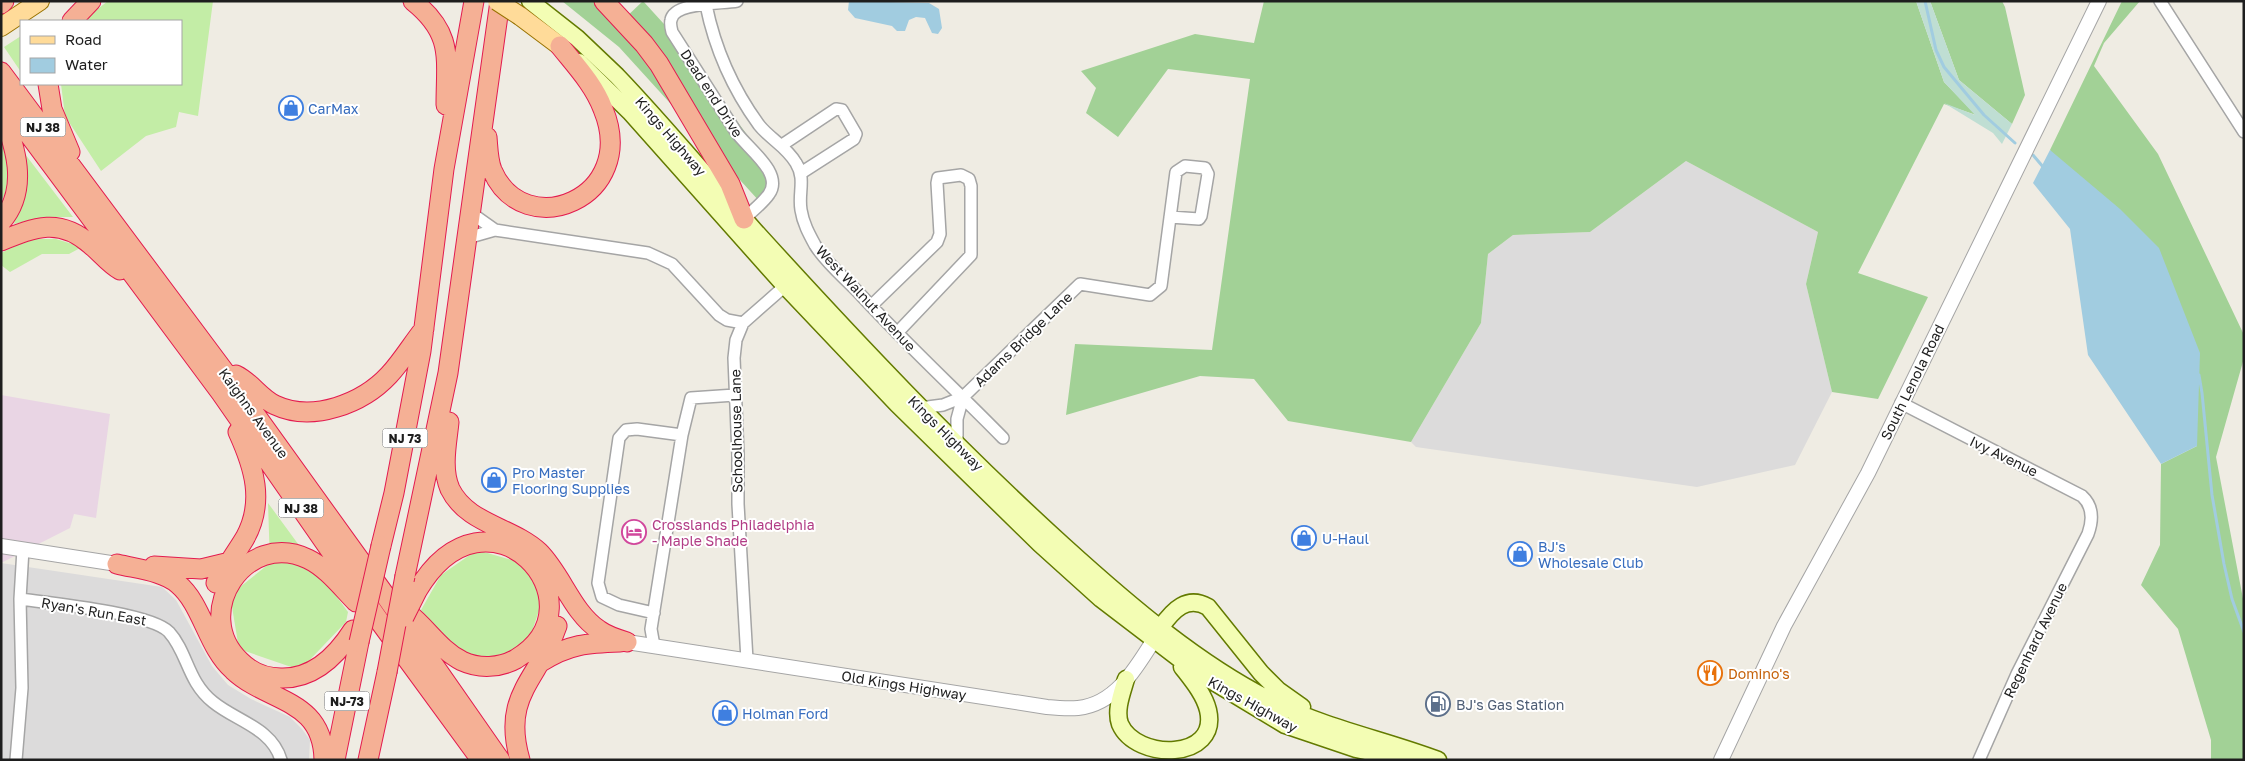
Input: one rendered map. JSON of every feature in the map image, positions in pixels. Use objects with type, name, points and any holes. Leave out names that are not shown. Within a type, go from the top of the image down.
[{"type":"highway","points":[[73,20],[91,1]]},
{"type":"highway","points":[[413,1],[435,22],[443,37],[445,47],[444,169]]},
{"type":"highway","name":"NJ 73","points":[[377,596],[381,546],[400,466],[424,328],[444,169],[474,1]]},
{"type":"highway","name":"NJ 73","points":[[388,625],[405,576],[448,373],[468,238],[498,1]]},
{"type":"highway","points":[[604,1],[644,44],[659,64],[730,184],[744,219]]},
{"type":"highway","points":[[486,89],[489,161],[500,184],[519,200],[537,206],[562,206],[577,200],[590,191],[606,170],[610,152],[610,132],[604,110],[594,91],[560,46]]},
{"type":"highway","name":"Kaighns Avenue","points":[[1,72],[224,370],[377,596],[500,760]]},
{"type":"highway","points":[[48,85],[55,118],[84,183]]},
{"type":"highway","name":"Kaighns Avenue","points":[[1,97],[222,393],[388,625],[481,760]]},
{"type":"highway","points":[[1,109],[15,150],[18,174],[18,185],[12,204],[1,222]]},
{"type":"highway","points":[[1,241],[41,227],[66,229],[88,241],[113,266],[134,277]]},
{"type":"highway","points":[[224,370],[239,376],[258,393],[281,408],[298,412],[325,410],[353,401],[383,381],[397,366],[424,328]]},
{"type":"highway","points":[[448,373],[451,399],[445,467],[451,489],[460,503],[472,514],[532,547],[555,573],[589,622],[606,634],[627,642]]},
{"type":"highway","points":[[213,643],[210,603],[216,583],[249,529],[255,511],[256,491],[250,458],[222,393]]},
{"type":"highway","points":[[377,596],[356,636],[319,667],[295,677],[268,676],[245,666],[228,646],[222,629],[222,603],[231,580],[250,563],[265,556],[290,554],[316,564],[358,604],[388,625],[407,613],[417,592],[431,570],[452,552],[476,543],[502,544],[526,556],[538,568],[548,591],[548,617],[538,640],[520,656],[499,666],[477,666],[463,662],[449,653],[414,617],[377,596]]},
{"type":"highway","points":[[118,564],[194,569],[208,568],[230,562]]},
{"type":"highway","points":[[118,564],[168,577],[180,585],[189,597],[222,659],[241,677],[300,708],[312,719],[320,733],[324,760]]},
{"type":"highway","points":[[520,760],[516,736],[518,706],[524,689],[541,662],[554,635],[560,615],[555,573]]},
{"type":"highway","name":"NJ-73","points":[[368,760],[387,672],[388,625]]},
{"type":"highway","name":"NJ-73","points":[[335,760],[356,636]]},
{"type":"highway","points":[[541,662],[558,651],[574,645],[627,642]]},
{"type":"main road","points":[[1,8],[11,1]]},
{"type":"main road","points":[[1,27],[40,1]]},
{"type":"main road","name":"Kings Highway","points":[[498,1],[525,8],[570,32],[617,76],[855,341],[957,444],[1157,634],[1173,655],[1212,682],[1285,725],[1356,749],[1394,757],[1427,760]]},
{"type":"main road","name":"Kings Highway","points":[[525,8],[560,46],[592,72],[630,112],[784,286],[897,404],[974,481],[1068,569],[1157,634],[1278,704],[1324,724],[1396,744],[1438,760]]},
{"type":"main road","points":[[1157,634],[1173,611],[1182,605],[1196,603],[1208,607],[1260,673],[1278,690],[1324,724]]},
{"type":"main road","points":[[1126,679],[1118,717],[1129,738],[1144,749],[1160,755],[1175,755],[1190,750],[1206,733],[1208,711],[1203,697],[1173,655]]},
{"type":"street","name":"Dead end Drive","points":[[737,1],[684,7],[675,12],[670,20],[672,32],[736,132],[745,145],[765,164],[773,179],[771,192],[744,219]]},
{"type":"street","name":"South Lenola Road","points":[[1721,760],[1753,697],[1784,626],[1868,473],[2099,1]]},
{"type":"street","points":[[2160,1],[2244,132]]},
{"type":"street","points":[[706,5],[717,47],[734,87],[760,126],[782,145],[797,164],[801,173],[854,139],[856,134],[842,110],[836,109],[782,145]]},
{"type":"street","name":"Adams Bridge Lane","points":[[920,408],[943,404],[963,397],[1080,284],[1150,295],[1156,292],[1161,286],[1176,172],[1185,166],[1205,168],[1208,174],[1202,216],[1199,219],[1170,218]]},
{"type":"street","name":"West Walnut Avenue","points":[[801,173],[800,209],[806,230],[817,248],[897,333],[1003,438]]},
{"type":"street","points":[[871,306],[937,242],[940,234],[938,178],[961,175],[968,179],[970,186],[971,255],[897,333]]},
{"type":"street","points":[[471,213],[495,230]]},
{"type":"street","points":[[468,238],[495,230],[589,243],[655,255],[672,264],[719,315],[727,320],[743,323],[784,286]]},
{"type":"street","name":"Schoolhouse Lane","points":[[743,323],[736,340],[735,395],[738,504],[747,660]]},
{"type":"street","points":[[654,646],[652,629],[654,613],[682,435],[691,398],[735,395]]},
{"type":"street","name":"Adams Bridge Lane","points":[[957,444],[957,419],[963,397]]},
{"type":"street","name":"Ivy Avenue","points":[[1901,403],[2082,496],[2088,502],[2091,510],[2090,521]]},
{"type":"street","points":[[654,613],[619,605],[602,597],[598,584],[619,438],[626,430],[637,429],[682,435]]},
{"type":"street","name":"Regenhard Avenue","points":[[1979,760],[2020,669],[2088,534],[2090,521]]},
{"type":"street","points":[[1,546],[118,564]]},
{"type":"street","name":"Ryan's Run East","points":[[16,760],[22,688],[20,599],[23,549]]},
{"type":"street","name":"Ryan's Run East","points":[[20,599],[127,615],[145,619],[168,630],[175,640],[192,679],[200,690],[222,709],[266,735],[274,743],[281,760]]},
{"type":"street","name":"Old Kings Highway","points":[[627,642],[1069,709],[1087,707],[1102,701],[1114,692],[1126,679],[1157,634]]},
{"type":"shaded area","points":[[1916,1],[1930,1],[1959,80],[2012,124],[2002,144],[1993,133],[1944,103],[1975,115],[1944,82]]},
{"type":"shaded area","points":[[1686,161],[1818,232],[1806,284],[1832,392],[1795,465],[1697,487],[1416,447],[1411,442],[1481,323],[1488,254],[1513,235],[1590,232]]},
{"type":"shaded area","points":[[1,395],[110,414],[96,518],[74,514],[70,528],[1,563]]},
{"type":"shaded area","points":[[1,563],[162,587],[176,600],[212,666],[228,685],[251,699],[290,717],[302,729],[310,740],[309,760],[1,760]]},
{"type":"green space","points":[[108,1],[213,1],[198,116],[179,112],[176,127],[146,136],[101,171],[65,116],[61,85],[182,85],[182,20],[83,20]]},
{"type":"green space","points":[[562,1],[602,1],[622,21],[643,1],[674,35],[772,169],[769,194],[760,202],[619,47]]},
{"type":"green space","points":[[1264,1],[1916,1],[1944,82],[1976,115],[1944,104],[1858,273],[1928,297],[1878,399],[1832,392],[1806,284],[1818,232],[1686,161],[1590,232],[1513,235],[1488,254],[1481,323],[1411,442],[1288,421],[1254,379],[1200,376],[1066,415],[1075,344],[1212,350],[1250,79],[1168,69],[1118,137],[1086,113],[1096,88],[1081,71],[1195,34],[1254,43]]},
{"type":"green space","points":[[1930,1],[2002,1],[2025,95],[2012,124],[1959,80]]},
{"type":"green space","points":[[2122,1],[2140,1],[2104,43],[2094,66],[2158,154],[2244,335],[2244,358],[2216,457],[2244,604],[2244,760],[2211,760],[2211,740],[2178,629],[2141,585],[2160,545],[2161,464],[2197,446],[2050,150]]},
{"type":"green space","points":[[20,37],[20,71],[4,47]]},
{"type":"green space","points":[[1,137],[6,144],[11,181],[1,202]]},
{"type":"green space","points":[[25,154],[73,217],[44,217],[14,224],[27,175]]},
{"type":"green space","points":[[30,239],[56,239],[82,247],[69,254],[42,254],[10,272],[1,265],[1,253]]},
{"type":"green space","points":[[268,503],[348,612],[346,622],[300,670],[239,649],[230,595],[270,563]]},
{"type":"green space","points":[[477,550],[526,564],[543,599],[527,646],[491,662],[450,647],[421,610],[441,575]]},
{"type":"water","points":[[849,1],[929,3],[939,9],[942,28],[938,34],[932,33],[925,18],[916,17],[909,20],[905,31],[897,31],[892,26],[855,18],[848,10]]},
{"type":"water","points":[[2050,150],[2120,209],[2159,248],[2200,353],[2197,446],[2161,464],[2088,355],[2070,229],[2033,183]]},
{"type":"waterway","points":[[1925,1],[1936,50],[1944,67],[1984,115],[2015,143]]},
{"type":"waterway","points":[[2033,155],[2044,168]]},
{"type":"waterway","points":[[2199,375],[2212,495],[2224,564],[2232,599],[2244,632]]},
{"type":"place","name":"CarMax","points":[[291,108]]},
{"type":"place","name":"Pro Master Flooring Supplies","points":[[494,480]]},
{"type":"place","name":"Crosslands Philadelphia - Maple Shade","points":[[634,532]]},
{"type":"place","name":"U-Haul","points":[[1304,538]]},
{"type":"place","name":"BJ's Wholesale Club","points":[[1520,554]]},
{"type":"place","name":"Domino's","points":[[1710,673]]},
{"type":"place","name":"BJ's Gas Station","points":[[1438,704]]},
{"type":"place","name":"Holman Ford","points":[[725,713]]}]
